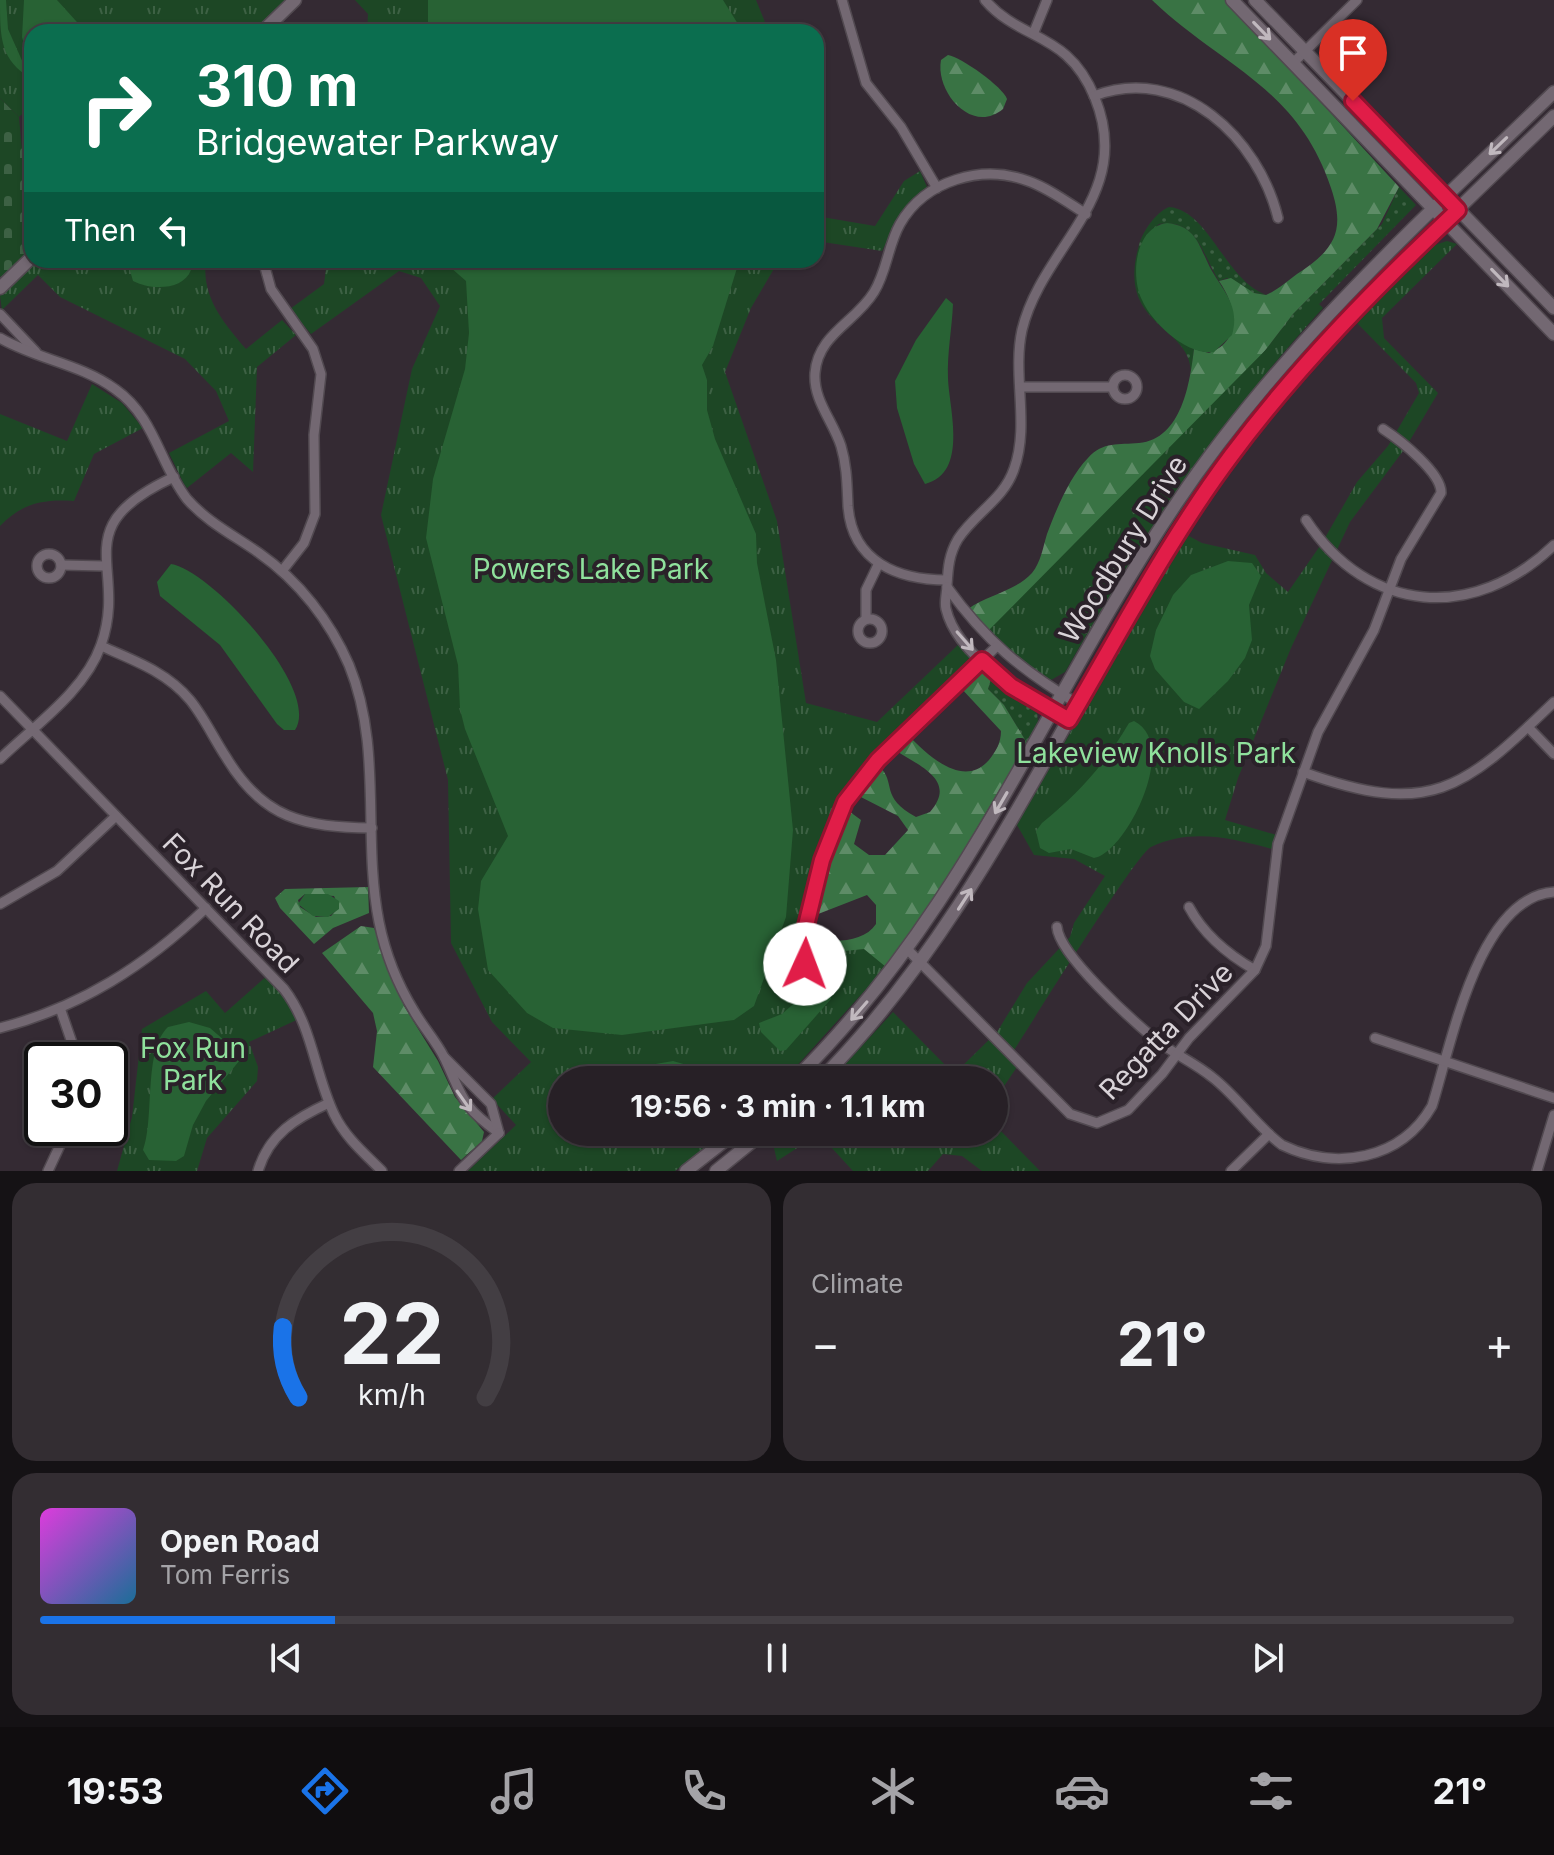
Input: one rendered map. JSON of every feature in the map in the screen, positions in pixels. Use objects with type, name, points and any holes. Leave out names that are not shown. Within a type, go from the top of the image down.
[{"type":"main road","points":[[274,24],[295,0]]},
{"type":"main road","points":[[1232,0],[1554,334]]},
{"type":"main road","points":[[1255,0],[1554,308]]},
{"type":"main road","name":"Woodbury Drive","points":[[807,1066],[857,1014],[908,950],[964,867],[1150,543],[1227,432],[1308,335],[1554,92]]},
{"type":"main road","name":"Woodbury Drive","points":[[833,1066],[870,1027],[921,963],[972,888],[1161,560],[1232,455],[1323,344],[1554,116]]},
{"type":"main road","points":[[0,288],[24,265]]},
{"type":"main road","points":[[686,1171],[718,1146]]},
{"type":"main road","points":[[716,1171],[747,1146]]},
{"type":"street","points":[[842,0],[866,83],[899,124],[937,188]]},
{"type":"street","points":[[985,0],[1006,19],[1034,32],[1071,60],[1094,96],[1102,121],[1105,153],[1098,187],[1086,214],[1027,315],[1020,343],[1020,447],[1013,473],[999,496],[958,540],[949,558],[945,604],[951,622],[982,660],[1011,686],[1069,720]]},
{"type":"street","points":[[1034,32],[1047,0]]},
{"type":"street","points":[[1293,63],[1357,0]]},
{"type":"street","points":[[1094,96],[1118,89],[1146,88],[1181,98],[1208,112],[1230,129],[1253,156],[1268,184],[1278,218]]},
{"type":"street","points":[[947,583],[914,579],[878,565],[854,532],[845,460],[836,431],[817,395],[815,371],[829,337],[865,305],[875,291],[893,238],[906,214],[937,188],[971,176],[1007,175],[1037,184],[1086,214]]},
{"type":"street","points":[[265,268],[271,289],[313,349],[321,374],[314,435],[315,514],[304,543],[282,571]]},
{"type":"street","points":[[0,314],[36,352]]},
{"type":"street","points":[[0,338],[106,383],[128,400],[149,425],[174,477],[204,516],[282,571],[326,623],[356,686],[370,751],[375,894],[385,941],[413,1010],[444,1057],[463,1102],[499,1133]]},
{"type":"street","points":[[1020,387],[1112,387]]},
{"type":"street","name":"Regatta Drive","points":[[908,950],[1059,1105],[1083,1121],[1097,1123],[1119,1117],[1149,1089],[1176,1054],[1255,970],[1266,946],[1278,844],[1303,772],[1327,711],[1374,630],[1401,559],[1441,493],[1441,486],[1399,440],[1383,429]]},
{"type":"street","points":[[0,759],[82,678],[101,646],[107,611],[104,566],[108,538],[124,508],[138,495],[174,477]]},
{"type":"street","points":[[1306,520],[1331,552],[1361,574],[1389,589],[1425,597],[1472,595],[1525,571],[1554,545]]},
{"type":"street","points":[[61,565],[104,566]]},
{"type":"street","points":[[866,619],[866,590],[878,565]]},
{"type":"street","points":[[947,583],[965,614],[996,647],[1024,671],[1078,704]]},
{"type":"street","points":[[101,646],[150,668],[179,688],[196,708],[236,774],[262,801],[303,823],[322,827],[372,828]]},
{"type":"street","points":[[805,964],[802,942],[822,860],[845,802],[878,760],[996,647]]},
{"type":"street","name":"Fox Run Road","points":[[0,696],[295,1004],[310,1033],[329,1103],[349,1137],[382,1171]]},
{"type":"street","points":[[1303,772],[1363,792],[1417,794],[1468,776],[1554,702]]},
{"type":"street","points":[[1528,727],[1554,754]]},
{"type":"street","points":[[0,904],[57,871],[116,816]]},
{"type":"street","points":[[1057,927],[1060,941],[1069,953],[1128,1014],[1176,1054],[1214,1078],[1269,1134],[1299,1156],[1317,1162],[1348,1165],[1374,1159],[1396,1148],[1422,1123],[1432,1106],[1489,939],[1518,906],[1554,892]]},
{"type":"street","points":[[1189,907],[1199,925],[1217,943],[1255,970]]},
{"type":"street","points":[[0,1028],[60,1008],[123,976],[172,941],[206,908]]},
{"type":"street","points":[[60,1008],[72,1042]]},
{"type":"street","points":[[1375,1038],[1554,1098]]},
{"type":"street","points":[[444,1057],[491,1104],[499,1133]]},
{"type":"street","points":[[258,1171],[267,1149],[285,1127],[300,1116],[329,1103]]},
{"type":"street","points":[[1537,1171],[1554,1115]]},
{"type":"street","points":[[459,1171],[499,1133]]},
{"type":"street","points":[[1231,1171],[1269,1134]]},
{"type":"street","points":[[48,1171],[60,1146]]},
{"type":"green space","points":[[0,0],[295,0],[270,24],[24,24],[24,112],[19,117],[0,98]]},
{"type":"green space","points":[[355,0],[756,0],[766,24],[367,24],[368,14]]},
{"type":"green space","points":[[1152,0],[1226,0],[1399,187],[1377,229],[1293,314],[1257,361],[989,632],[968,609],[1018,584],[1032,573],[1059,504],[1081,465],[1105,446],[1139,443],[1154,439],[1165,431],[1181,407],[1194,349],[1209,353],[1227,340],[1232,331],[1232,311],[1219,281],[1231,278],[1254,293],[1266,295],[1320,257],[1334,238],[1337,228],[1331,188],[1316,153],[1299,125],[1255,81]]},
{"type":"green space","points":[[948,55],[998,87],[1007,99],[1003,109],[991,116],[979,117],[958,106],[944,85],[941,72],[941,60]]},
{"type":"green space","points":[[0,98],[19,117],[24,171],[24,265],[6,282],[0,276]]},
{"type":"green space","points":[[920,171],[927,187],[901,213],[882,251],[824,242],[824,217],[875,226],[904,181]]},
{"type":"green space","points":[[1399,187],[1416,205],[1289,335],[1257,361],[1293,314],[1382,224]]},
{"type":"green space","points":[[1169,207],[1183,211],[1195,220],[1240,276],[1267,295],[1254,293],[1227,278],[1219,281],[1190,233],[1172,224],[1159,224],[1145,241],[1136,276],[1140,294],[1149,310],[1176,338],[1194,349],[1191,373],[1188,357],[1180,344],[1156,322],[1145,309],[1137,293],[1134,272],[1139,245],[1147,228],[1154,218]]},
{"type":"green space","name":"Lakeview Knolls Park","points":[[1447,241],[1457,244],[1382,318],[1384,338],[1438,393],[1406,447],[1350,522],[1291,648],[1238,778],[1225,820],[1280,836],[1276,850],[1229,839],[1198,836],[1182,837],[1151,847],[1105,909],[1011,1055],[1019,1064],[1008,1080],[1008,1066],[962,1066],[997,1032],[1027,983],[1070,937],[1074,923],[1105,876],[1074,859],[1034,855],[1017,825],[1185,534],[1202,543],[1255,555],[1266,573],[1288,592],[1322,543],[1357,482],[1388,446],[1419,393],[1416,383],[1356,322],[1435,245]]},
{"type":"green space","points":[[29,268],[205,268],[207,286],[216,309],[246,349],[282,320],[296,335],[257,367],[253,472],[231,453],[187,488],[184,484],[169,453],[229,421],[216,391],[185,359],[60,297],[38,275],[2,310],[0,296]]},
{"type":"green space","name":"Powers Lake Park","points":[[326,268],[774,268],[751,308],[725,372],[777,521],[806,703],[877,722],[960,643],[973,658],[970,666],[875,757],[843,798],[821,848],[789,973],[803,978],[812,975],[819,965],[815,954],[864,949],[886,967],[797,1066],[548,1066],[548,1146],[707,1146],[675,1171],[468,1171],[516,1125],[492,1099],[531,1062],[492,1022],[451,943],[448,780],[381,515],[412,369],[440,306],[421,278],[399,271],[311,334],[290,309],[324,284]]},
{"type":"green space","points":[[1315,300],[1323,308],[1250,393],[1184,482],[1065,672],[1051,680],[1027,668],[988,631]]},
{"type":"green space","points":[[92,384],[122,403],[143,428],[94,454],[74,501],[53,501],[25,507],[0,526],[0,414],[67,441]]},
{"type":"green space","points":[[982,670],[992,676],[988,689],[1004,705],[1027,743],[935,899],[881,974],[819,965],[807,944],[808,937],[845,940],[863,935],[876,924],[876,905],[867,895],[813,916],[827,855],[846,809],[861,820],[854,844],[869,855],[885,855],[908,830],[898,816],[855,794],[879,766],[897,803],[916,817],[930,812],[938,801],[938,783],[924,768],[895,750],[909,736],[936,760],[958,770],[979,768],[989,760],[998,747],[1001,731],[960,687]]},
{"type":"green space","points":[[992,676],[1037,712],[1038,721],[1027,743],[1004,705],[988,689]]},
{"type":"green space","points":[[368,887],[369,913],[333,928],[314,944],[280,908],[275,898],[285,889]],"holes":[[[305,894],[334,896],[339,907],[331,916],[316,917],[300,907],[298,900]]]},
{"type":"green space","points":[[361,926],[374,928],[404,1006],[438,1061],[455,1097],[484,1132],[482,1141],[461,1160],[373,1067],[377,1031],[373,1013],[322,953]]},
{"type":"green space","name":"Fox Run Park","points":[[269,974],[303,1017],[249,1042],[258,1067],[257,1081],[207,1138],[197,1171],[117,1171],[124,1146],[128,1146],[142,1029],[206,991],[225,1013]]},
{"type":"green space","name":"Lakeview Knolls Park","points":[[893,1012],[946,1066],[844,1066]]},
{"type":"green space","points":[[1008,1138],[1040,1171],[982,1171],[962,1156],[943,1154],[928,1171],[853,1171],[830,1146],[1008,1146]]},
{"type":"green space","points":[[774,1146],[800,1146],[777,1161]]},
{"type":"shaded area","points":[[0,0],[6,0],[8,29],[24,65],[24,74],[8,56],[0,26]]},
{"type":"shaded area","points":[[24,0],[57,0],[79,24],[24,24],[24,44],[22,37]]},
{"type":"shaded area","points":[[428,0],[723,0],[738,24],[428,24]]},
{"type":"shaded area","points":[[1167,223],[1191,233],[1233,308],[1232,335],[1214,352],[1193,349],[1162,328],[1147,309],[1138,290],[1136,266],[1142,243],[1156,226]]},
{"type":"shaded area","points":[[129,268],[191,270],[181,282],[165,287],[133,281]]},
{"type":"shaded area","name":"Powers Lake Park","points":[[451,268],[737,268],[713,346],[702,365],[707,380],[707,410],[715,439],[756,534],[757,563],[776,660],[793,830],[786,917],[754,1006],[734,1020],[622,1035],[553,1028],[527,1013],[488,970],[478,909],[481,881],[508,836],[465,729],[460,709],[458,665],[426,538],[433,479],[465,369],[469,333],[466,281]]},
{"type":"shaded area","points":[[946,298],[953,304],[948,369],[953,422],[952,454],[939,478],[925,484],[914,464],[897,408],[895,381],[916,340]]},
{"type":"shaded area","points":[[1228,561],[1252,563],[1261,576],[1249,605],[1252,640],[1245,658],[1228,681],[1199,709],[1184,702],[1155,669],[1150,656],[1156,630],[1173,595],[1191,575]]},
{"type":"shaded area","points":[[171,564],[210,586],[234,608],[278,661],[292,687],[299,711],[295,730],[284,730],[277,724],[220,645],[160,596],[157,582]]},
{"type":"shaded area","points":[[1134,721],[1147,733],[1152,752],[1150,773],[1133,819],[1120,838],[1107,852],[1094,858],[1071,849],[1049,853],[1040,848],[1036,831],[1090,777],[1129,723]]},
{"type":"shaded area","points":[[305,894],[328,894],[339,901],[339,909],[328,917],[313,916],[298,904]]},
{"type":"shaded area","points":[[809,990],[831,993],[831,999],[786,1050],[780,1051],[761,1032],[759,1023],[782,1014]]},
{"type":"shaded area","points":[[189,1022],[210,1028],[239,1053],[240,1060],[206,1101],[193,1125],[184,1156],[176,1161],[149,1160],[143,1150],[155,1052],[168,1027]]},
{"type":"shaded area","points":[[673,1061],[687,1066],[644,1066]]},
{"type":"route","points":[[805,964],[802,942],[826,845],[845,802],[863,776],[982,660],[1011,686],[1069,720],[1161,560],[1232,455],[1323,344],[1458,210],[1353,101]]}]
